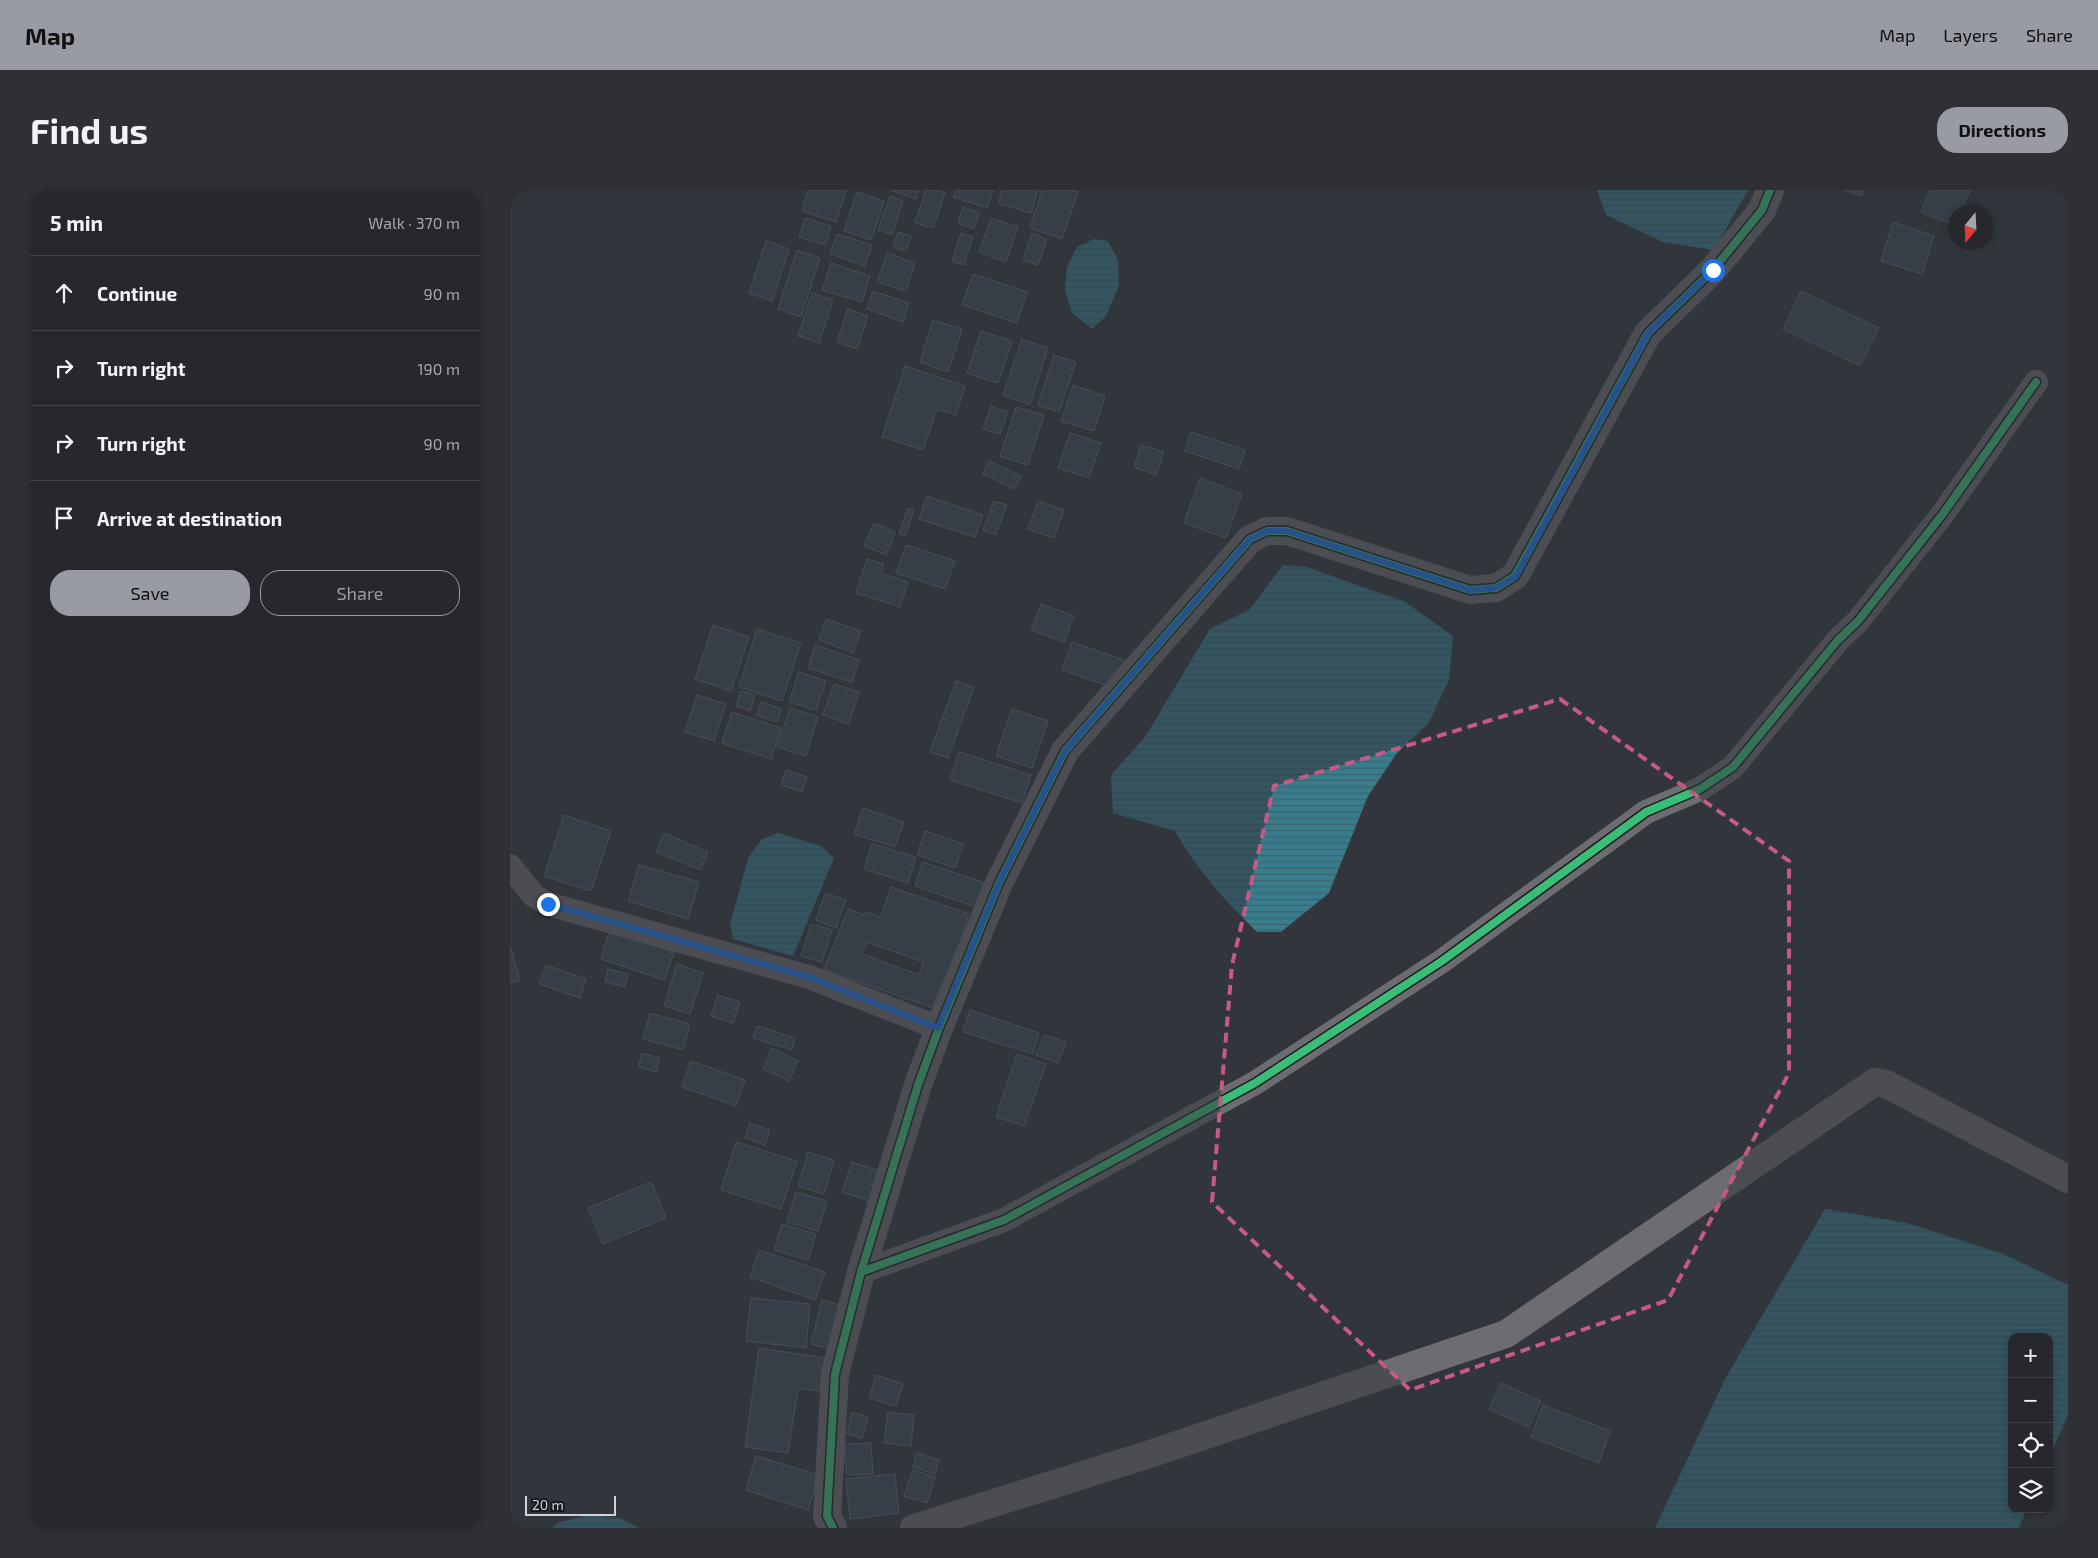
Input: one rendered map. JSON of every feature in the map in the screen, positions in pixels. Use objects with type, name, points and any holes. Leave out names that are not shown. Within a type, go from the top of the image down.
[{"type":"street","points":[[833,1528],[826,1516],[835,1374],[861,1272],[918,1085],[938,1028],[999,883],[1065,751],[1250,539],[1267,531],[1287,531],[1470,590],[1496,588],[1516,576],[1648,333],[1713,270],[1762,210],[1770,190]]},
{"type":"street","points":[[861,1272],[1004,1220],[1255,1083],[1442,961],[1646,812],[1700,789],[1733,767],[1838,640],[1864,614],[1942,515],[2036,382]]},
{"type":"street","points":[[510,866],[533,895],[548,904],[809,977],[938,1028]]},
{"type":"street","points":[[914,1528],[1147,1456],[1506,1334],[1875,1082],[1886,1084],[2068,1179]]},
{"type":"highlighted area","points":[[1560,699],[1789,861],[1789,1073],[1668,1300],[1410,1390],[1212,1202],[1232,965],[1274,786]]},
{"type":"water","points":[[1597,190],[1748,190],[1714,250],[1663,242],[1606,215]]},
{"type":"water","points":[[1094,239],[1108,241],[1118,260],[1119,286],[1106,316],[1092,329],[1072,313],[1065,290],[1067,267],[1077,247]]},
{"type":"water","points":[[1283,565],[1307,567],[1405,602],[1453,636],[1449,680],[1428,724],[1397,753],[1368,796],[1329,893],[1281,932],[1257,932],[1212,884],[1175,831],[1113,813],[1111,775],[1145,737],[1210,629],[1249,610]]},
{"type":"water","points":[[778,833],[821,846],[834,858],[793,956],[733,939],[730,925],[748,858],[762,839]]},
{"type":"water","points":[[1825,1209],[1907,1223],[2003,1254],[2068,1285],[2068,1415],[2053,1449],[2053,1333],[2008,1333],[2008,1513],[2025,1513],[2019,1528],[1655,1528],[1725,1379]]},
{"type":"water","points":[[590,1515],[619,1518],[640,1528],[552,1528],[559,1522]]},
{"type":"building","points":[[808,190],[846,190],[836,222],[802,211]]},
{"type":"building","points":[[890,190],[919,190],[916,199]]},
{"type":"building","points":[[926,190],[937,190],[945,193],[933,228],[915,223]]},
{"type":"building","points":[[956,190],[993,190],[987,208],[953,197]]},
{"type":"building","points":[[1002,190],[1038,190],[1031,213],[998,203]]},
{"type":"building","points":[[1042,190],[1071,190],[1078,192],[1062,239],[1030,228]]},
{"type":"building","points":[[1845,190],[1863,190],[1861,196]]},
{"type":"building","points":[[1930,190],[1970,190],[1964,205],[1948,205],[1948,223],[1921,212]]},
{"type":"building","points":[[857,192],[884,201],[871,240],[844,231]]},
{"type":"building","points":[[890,196],[903,201],[892,235],[878,230]]},
{"type":"building","points":[[963,207],[979,213],[974,229],[958,223]]},
{"type":"building","points":[[805,218],[831,226],[825,245],[799,237]]},
{"type":"building","points":[[991,218],[1018,227],[1006,262],[979,252]]},
{"type":"building","points":[[1893,222],[1934,236],[1922,274],[1881,261]]},
{"type":"building","points":[[898,232],[911,236],[906,251],[893,247]]},
{"type":"building","points":[[961,233],[973,237],[964,265],[952,261]]},
{"type":"building","points":[[1032,233],[1047,239],[1038,265],[1023,260]]},
{"type":"building","points":[[837,234],[872,245],[865,266],[830,254]]},
{"type":"building","points":[[766,241],[789,249],[772,301],[749,293]]},
{"type":"building","points":[[797,250],[820,258],[801,317],[778,309]]},
{"type":"building","points":[[887,253],[915,263],[906,291],[877,282]]},
{"type":"building","points":[[831,263],[870,276],[862,302],[822,290]]},
{"type":"building","points":[[973,274],[1027,292],[1017,323],[962,305]]},
{"type":"building","points":[[873,291],[909,303],[903,322],[867,309]]},
{"type":"building","points":[[1801,291],[1879,328],[1860,366],[1783,329]]},
{"type":"building","points":[[812,293],[833,300],[819,343],[798,336]]},
{"type":"building","points":[[848,309],[868,316],[857,349],[837,342]]},
{"type":"building","points":[[933,320],[962,329],[948,372],[920,362]]},
{"type":"building","points":[[981,331],[1012,341],[998,383],[967,373]]},
{"type":"building","points":[[1022,339],[1048,348],[1030,405],[1003,395]]},
{"type":"building","points":[[1054,355],[1076,362],[1059,412],[1038,405]]},
{"type":"building","points":[[905,366],[965,386],[956,415],[937,409],[923,450],[882,437]]},
{"type":"building","points":[[1073,385],[1105,396],[1094,431],[1061,421]]},
{"type":"building","points":[[991,406],[1008,412],[1000,434],[983,429]]},
{"type":"building","points":[[1016,407],[1044,415],[1028,465],[1000,456]]},
{"type":"building","points":[[1191,432],[1245,450],[1239,469],[1185,451]]},
{"type":"building","points":[[1070,433],[1101,443],[1089,478],[1058,468]]},
{"type":"building","points":[[1141,445],[1164,452],[1156,475],[1134,467]]},
{"type":"building","points":[[989,461],[1021,476],[1014,489],[983,474]]},
{"type":"building","points":[[1200,478],[1242,494],[1226,538],[1184,523]]},
{"type":"building","points":[[927,496],[983,515],[975,537],[919,519]]},
{"type":"building","points":[[994,501],[1007,505],[996,535],[983,530]]},
{"type":"building","points":[[1038,501],[1064,510],[1054,538],[1028,529]]},
{"type":"building","points":[[908,508],[914,510],[905,536],[899,534]]},
{"type":"building","points":[[874,523],[895,532],[886,555],[864,546]]},
{"type":"building","points":[[906,545],[955,561],[945,589],[896,573]]},
{"type":"building","points":[[867,559],[884,564],[881,573],[908,582],[900,607],[856,593]]},
{"type":"building","points":[[1041,604],[1074,616],[1064,642],[1031,630]]},
{"type":"building","points":[[826,619],[861,631],[853,653],[819,640]]},
{"type":"building","points":[[713,625],[749,637],[731,691],[695,679]]},
{"type":"building","points":[[757,629],[801,643],[782,701],[739,687]]},
{"type":"building","points":[[1072,642],[1127,661],[1117,689],[1062,670]]},
{"type":"building","points":[[815,645],[859,660],[852,682],[808,668]]},
{"type":"building","points":[[799,672],[826,681],[816,710],[789,702]]},
{"type":"building","points":[[956,681],[974,687],[948,758],[930,752]]},
{"type":"building","points":[[834,684],[859,692],[849,724],[823,715]]},
{"type":"building","points":[[741,691],[755,695],[750,711],[736,706]]},
{"type":"building","points":[[697,695],[726,704],[714,741],[685,732]]},
{"type":"building","points":[[761,702],[782,709],[777,722],[756,715]]},
{"type":"building","points":[[790,708],[818,717],[806,756],[777,747]]},
{"type":"building","points":[[1012,709],[1048,721],[1032,768],[996,756]]},
{"type":"building","points":[[732,712],[781,728],[771,759],[722,743]]},
{"type":"building","points":[[959,752],[1031,775],[1022,803],[950,780]]},
{"type":"building","points":[[786,770],[807,777],[802,792],[781,785]]},
{"type":"building","points":[[863,808],[904,822],[895,847],[854,834]]},
{"type":"building","points":[[564,815],[611,831],[591,891],[544,876]]},
{"type":"building","points":[[925,831],[963,844],[955,868],[917,855]]},
{"type":"building","points":[[664,833],[708,852],[701,870],[656,852]]},
{"type":"building","points":[[872,844],[916,857],[908,883],[864,869]]},
{"type":"building","points":[[923,862],[990,885],[982,909],[915,886]]},
{"type":"building","points":[[639,865],[699,882],[688,919],[628,901]]},
{"type":"building","points":[[891,887],[969,914],[939,1010],[824,970],[848,909],[865,915],[866,912],[881,917]],"holes":[[[867,942],[923,962],[919,975],[862,954]]]},
{"type":"building","points":[[825,893],[846,900],[836,928],[816,920]]},
{"type":"building","points":[[811,924],[832,930],[822,962],[801,956]]},
{"type":"building","points":[[609,932],[674,952],[665,980],[601,959]]},
{"type":"building","points":[[510,945],[520,980],[510,983]]},
{"type":"building","points":[[677,964],[703,973],[690,1014],[664,1006]]},
{"type":"building","points":[[546,965],[586,979],[580,998],[539,984]]},
{"type":"building","points":[[608,969],[628,974],[625,987],[605,982]]},
{"type":"building","points":[[718,995],[740,1002],[733,1023],[711,1016]]},
{"type":"building","points":[[970,1010],[1039,1033],[1033,1054],[963,1032]]},
{"type":"building","points":[[650,1013],[690,1024],[683,1050],[643,1039]]},
{"type":"building","points":[[757,1026],[795,1038],[792,1050],[753,1038]]},
{"type":"building","points":[[1044,1035],[1066,1042],[1058,1063],[1036,1055]]},
{"type":"building","points":[[772,1048],[798,1061],[789,1081],[763,1069]]},
{"type":"building","points":[[642,1053],[660,1058],[656,1072],[638,1067]]},
{"type":"building","points":[[1017,1054],[1046,1064],[1024,1126],[996,1117]]},
{"type":"building","points":[[691,1061],[745,1080],[736,1106],[682,1087]]},
{"type":"building","points":[[750,1123],[770,1130],[765,1145],[745,1138]]},
{"type":"building","points":[[736,1142],[797,1161],[781,1209],[721,1190]]},
{"type":"building","points":[[808,1152],[834,1160],[824,1194],[798,1186]]},
{"type":"building","points":[[852,1162],[883,1172],[872,1202],[842,1192]]},
{"type":"building","points":[[651,1182],[666,1218],[603,1244],[588,1208]]},
{"type":"building","points":[[796,1192],[827,1201],[818,1231],[787,1222]]},
{"type":"building","points":[[782,1224],[816,1234],[808,1260],[774,1250]]},
{"type":"building","points":[[759,1250],[825,1272],[815,1300],[750,1277]]},
{"type":"building","points":[[751,1298],[810,1304],[806,1348],[746,1341]]},
{"type":"building","points":[[822,1300],[839,1305],[828,1348],[811,1344]]},
{"type":"building","points":[[759,1348],[825,1358],[820,1391],[798,1388],[788,1453],[745,1447]]},
{"type":"building","points":[[876,1375],[903,1384],[896,1406],[869,1398]]},
{"type":"building","points":[[1501,1383],[1541,1401],[1529,1427],[1489,1409]]},
{"type":"building","points":[[1543,1405],[1610,1431],[1599,1463],[1531,1437]]},
{"type":"building","points":[[852,1412],[868,1417],[862,1438],[847,1434]]},
{"type":"building","points":[[888,1412],[914,1415],[911,1446],[884,1443]]},
{"type":"building","points":[[871,1443],[873,1474],[847,1475],[844,1444]]},
{"type":"building","points":[[917,1453],[939,1460],[935,1474],[913,1467]]},
{"type":"building","points":[[756,1456],[819,1475],[808,1510],[746,1490]]},
{"type":"building","points":[[913,1470],[935,1477],[927,1503],[904,1496]]},
{"type":"building","points":[[895,1474],[899,1513],[850,1519],[846,1479]]},
{"type":"cycle path","points":[[833,1528],[827,1516],[835,1374],[861,1272],[918,1085],[939,1028],[999,883],[1065,751],[1250,539],[1267,531],[1287,531],[1470,590],[1496,588],[1515,576],[1648,333],[1713,270],[1762,210],[1770,190]]},
{"type":"cycle path","points":[[861,1272],[1004,1220],[1255,1083],[1442,961],[1646,812],[1700,789],[1733,767],[1838,640],[1858,621],[1942,515],[2036,382]]},
{"type":"route","points":[[548,904],[809,977],[938,1028],[999,883],[1065,751],[1250,539],[1267,531],[1287,531],[1470,590],[1496,588],[1516,576],[1648,333],[1713,270]]}]
